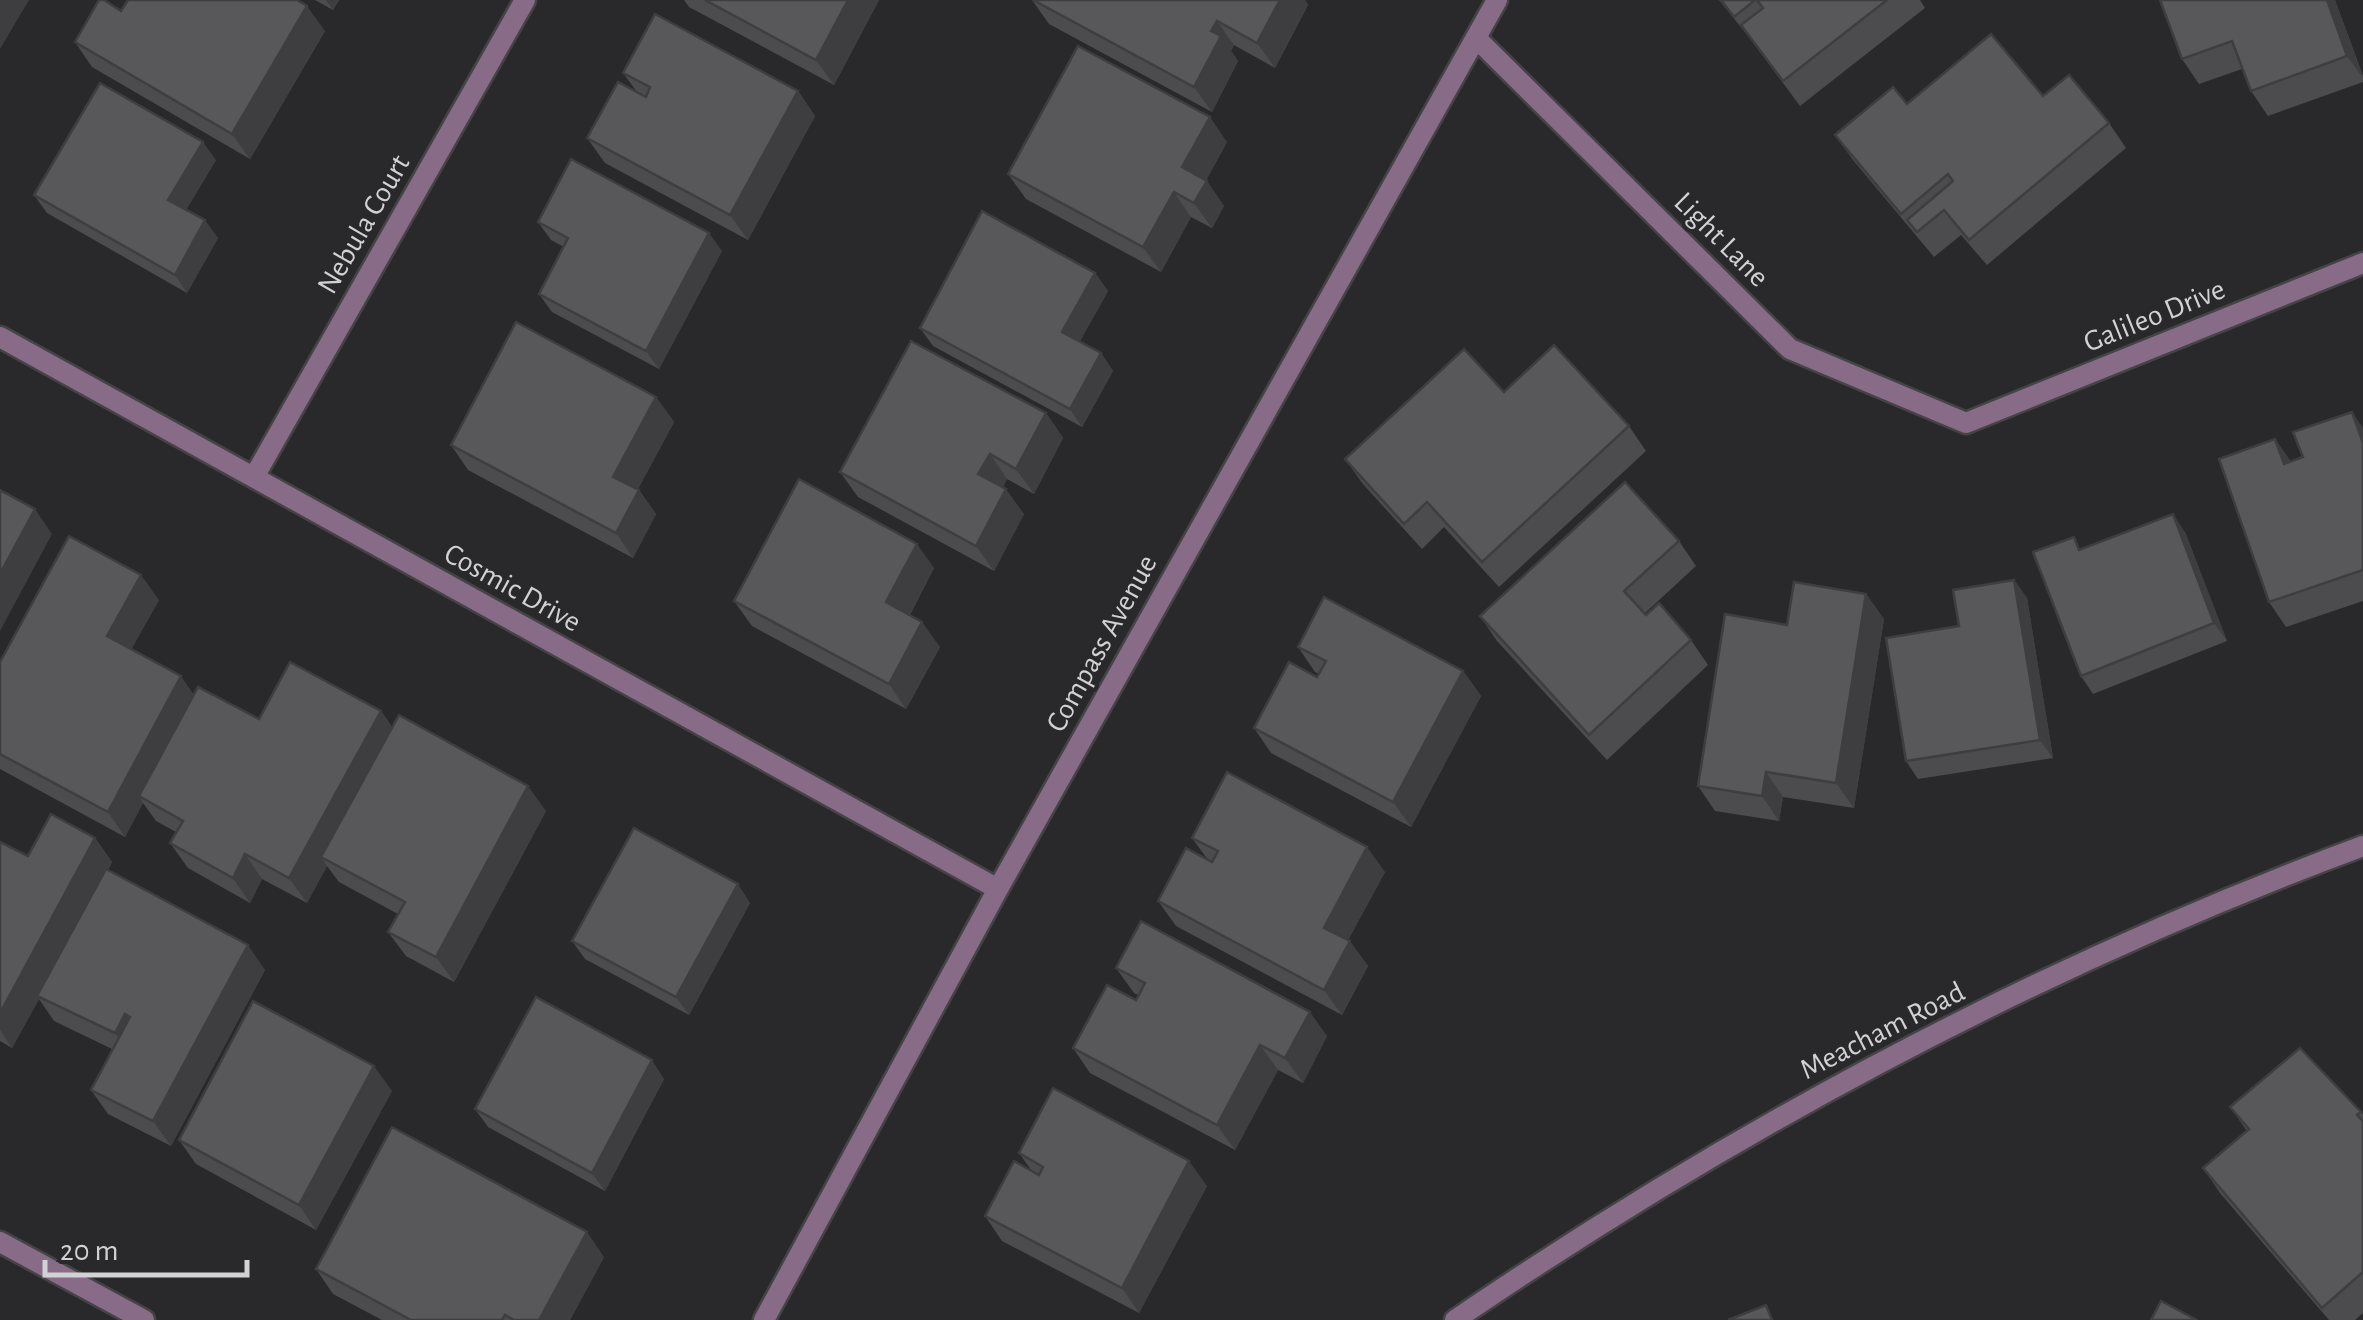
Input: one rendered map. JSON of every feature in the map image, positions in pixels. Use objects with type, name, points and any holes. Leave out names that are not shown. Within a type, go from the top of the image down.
[{"type":"street","name":"Nebula Court","points":[[254,477],[525,0]]},
{"type":"street","name":"Compass Avenue","points":[[764,1320],[998,889],[1497,0]]},
{"type":"street","name":"Light Lane","points":[[1476,38],[1790,350],[1966,423]]},
{"type":"street","name":"Galileo Drive","points":[[1966,423],[2363,263]]},
{"type":"street","name":"Cosmic Drive","points":[[0,337],[998,889]]},
{"type":"street","name":"Meacham Road","points":[[1455,1320],[1546,1258],[1805,1102],[2076,966],[2363,846]]},
{"type":"street","points":[[0,1242],[142,1320]]},
{"type":"building","points":[[99,0],[121,11],[128,0],[297,0],[307,6],[232,134],[75,42]]},
{"type":"building","points":[[705,0],[848,0],[816,60]]},
{"type":"building","points":[[1033,0],[1280,0],[1257,43],[1217,21],[1211,31],[1221,36],[1194,87]]},
{"type":"building","points":[[1721,0],[1755,0],[1734,17]]},
{"type":"building","points":[[1757,0],[1887,0],[1783,81],[1741,25],[1763,8]]},
{"type":"building","points":[[2160,0],[2327,0],[2347,56],[2251,91],[2232,41],[2182,59]]},
{"type":"building","points":[[655,14],[798,91],[730,215],[587,138],[618,82],[646,97],[650,87],[623,73]]},
{"type":"building","points":[[1991,34],[2043,96],[2069,75],[2109,123],[1969,240],[1944,210],[1917,232],[1907,220],[1953,181],[1948,174],[1901,214],[1835,135],[1893,87],[1907,104]]},
{"type":"building","points":[[1078,46],[1210,117],[1182,167],[1207,181],[1194,203],[1174,192],[1143,247],[1008,174]]},
{"type":"building","points":[[100,83],[203,142],[168,200],[205,220],[175,275],[34,195]]},
{"type":"building","points":[[571,159],[709,233],[646,351],[539,294],[568,238],[538,222]]},
{"type":"building","points":[[982,211],[1095,273],[1062,332],[1101,353],[1070,409],[920,328]]},
{"type":"building","points":[[516,322],[656,397],[613,477],[639,490],[616,533],[451,445]]},
{"type":"building","points":[[911,341],[1046,413],[1016,469],[990,454],[978,474],[1006,489],[976,546],[840,472]]},
{"type":"building","points":[[1554,345],[1629,426],[1482,562],[1427,502],[1404,524],[1345,459],[1464,349],[1504,392]]},
{"type":"building","points":[[2352,412],[2363,443],[2363,570],[2269,602],[2219,459],[2275,439],[2284,464],[2303,457],[2293,432]]},
{"type":"building","points":[[799,479],[917,544],[886,602],[922,622],[889,684],[734,601]]},
{"type":"building","points":[[1625,482],[1679,541],[1624,591],[1646,615],[1659,603],[1691,640],[1589,735],[1480,616]]},
{"type":"building","points":[[0,490],[35,509],[0,574]]},
{"type":"building","points":[[2173,514],[2214,623],[2081,676],[2033,552],[2074,537],[2079,550]]},
{"type":"building","points":[[69,536],[141,575],[107,636],[181,676],[108,812],[0,754],[0,662]]},
{"type":"building","points":[[2014,580],[2040,740],[1906,761],[1886,638],[1959,626],[1953,590]]},
{"type":"building","points":[[1794,582],[1866,594],[1836,783],[1766,772],[1762,796],[1698,786],[1725,614],[1787,625]]},
{"type":"building","points":[[1324,597],[1463,671],[1393,802],[1254,728],[1289,662],[1317,677],[1326,661],[1298,647]]},
{"type":"building","points":[[290,662],[381,711],[289,878],[245,854],[233,878],[170,843],[183,821],[139,796],[198,687],[259,719]]},
{"type":"building","points":[[399,715],[528,786],[436,957],[388,932],[405,902],[321,857]]},
{"type":"building","points":[[1227,772],[1367,847],[1324,928],[1350,941],[1324,990],[1158,901],[1186,848],[1212,862],[1218,851],[1192,838]]},
{"type":"building","points":[[51,814],[95,838],[0,1013],[0,842],[28,856]]},
{"type":"building","points":[[634,828],[738,884],[676,997],[572,941]]},
{"type":"building","points":[[106,869],[248,945],[153,1121],[91,1090],[130,1017],[125,1014],[115,1033],[37,996]]},
{"type":"building","points":[[1141,921],[1310,1012],[1285,1058],[1260,1045],[1217,1125],[1073,1048],[1107,985],[1136,1000],[1145,983],[1116,968]]},
{"type":"building","points":[[536,997],[652,1060],[592,1173],[475,1109]]},
{"type":"building","points":[[253,1001],[374,1066],[299,1205],[179,1140]]},
{"type":"building","points":[[2300,1048],[2361,1112],[2357,1115],[2363,1121],[2363,1272],[2322,1308],[2203,1168],[2249,1129],[2230,1107]]},
{"type":"building","points":[[1053,1088],[1189,1161],[1122,1288],[985,1216],[1014,1161],[1039,1175],[1043,1167],[1019,1153]]},
{"type":"building","points":[[392,1127],[587,1232],[539,1320],[514,1320],[505,1315],[502,1320],[411,1320],[316,1269]]},
{"type":"building","points":[[2161,1301],[2197,1320],[2151,1320]]},
{"type":"building","points":[[1766,1305],[1772,1320],[1728,1320]]}]
